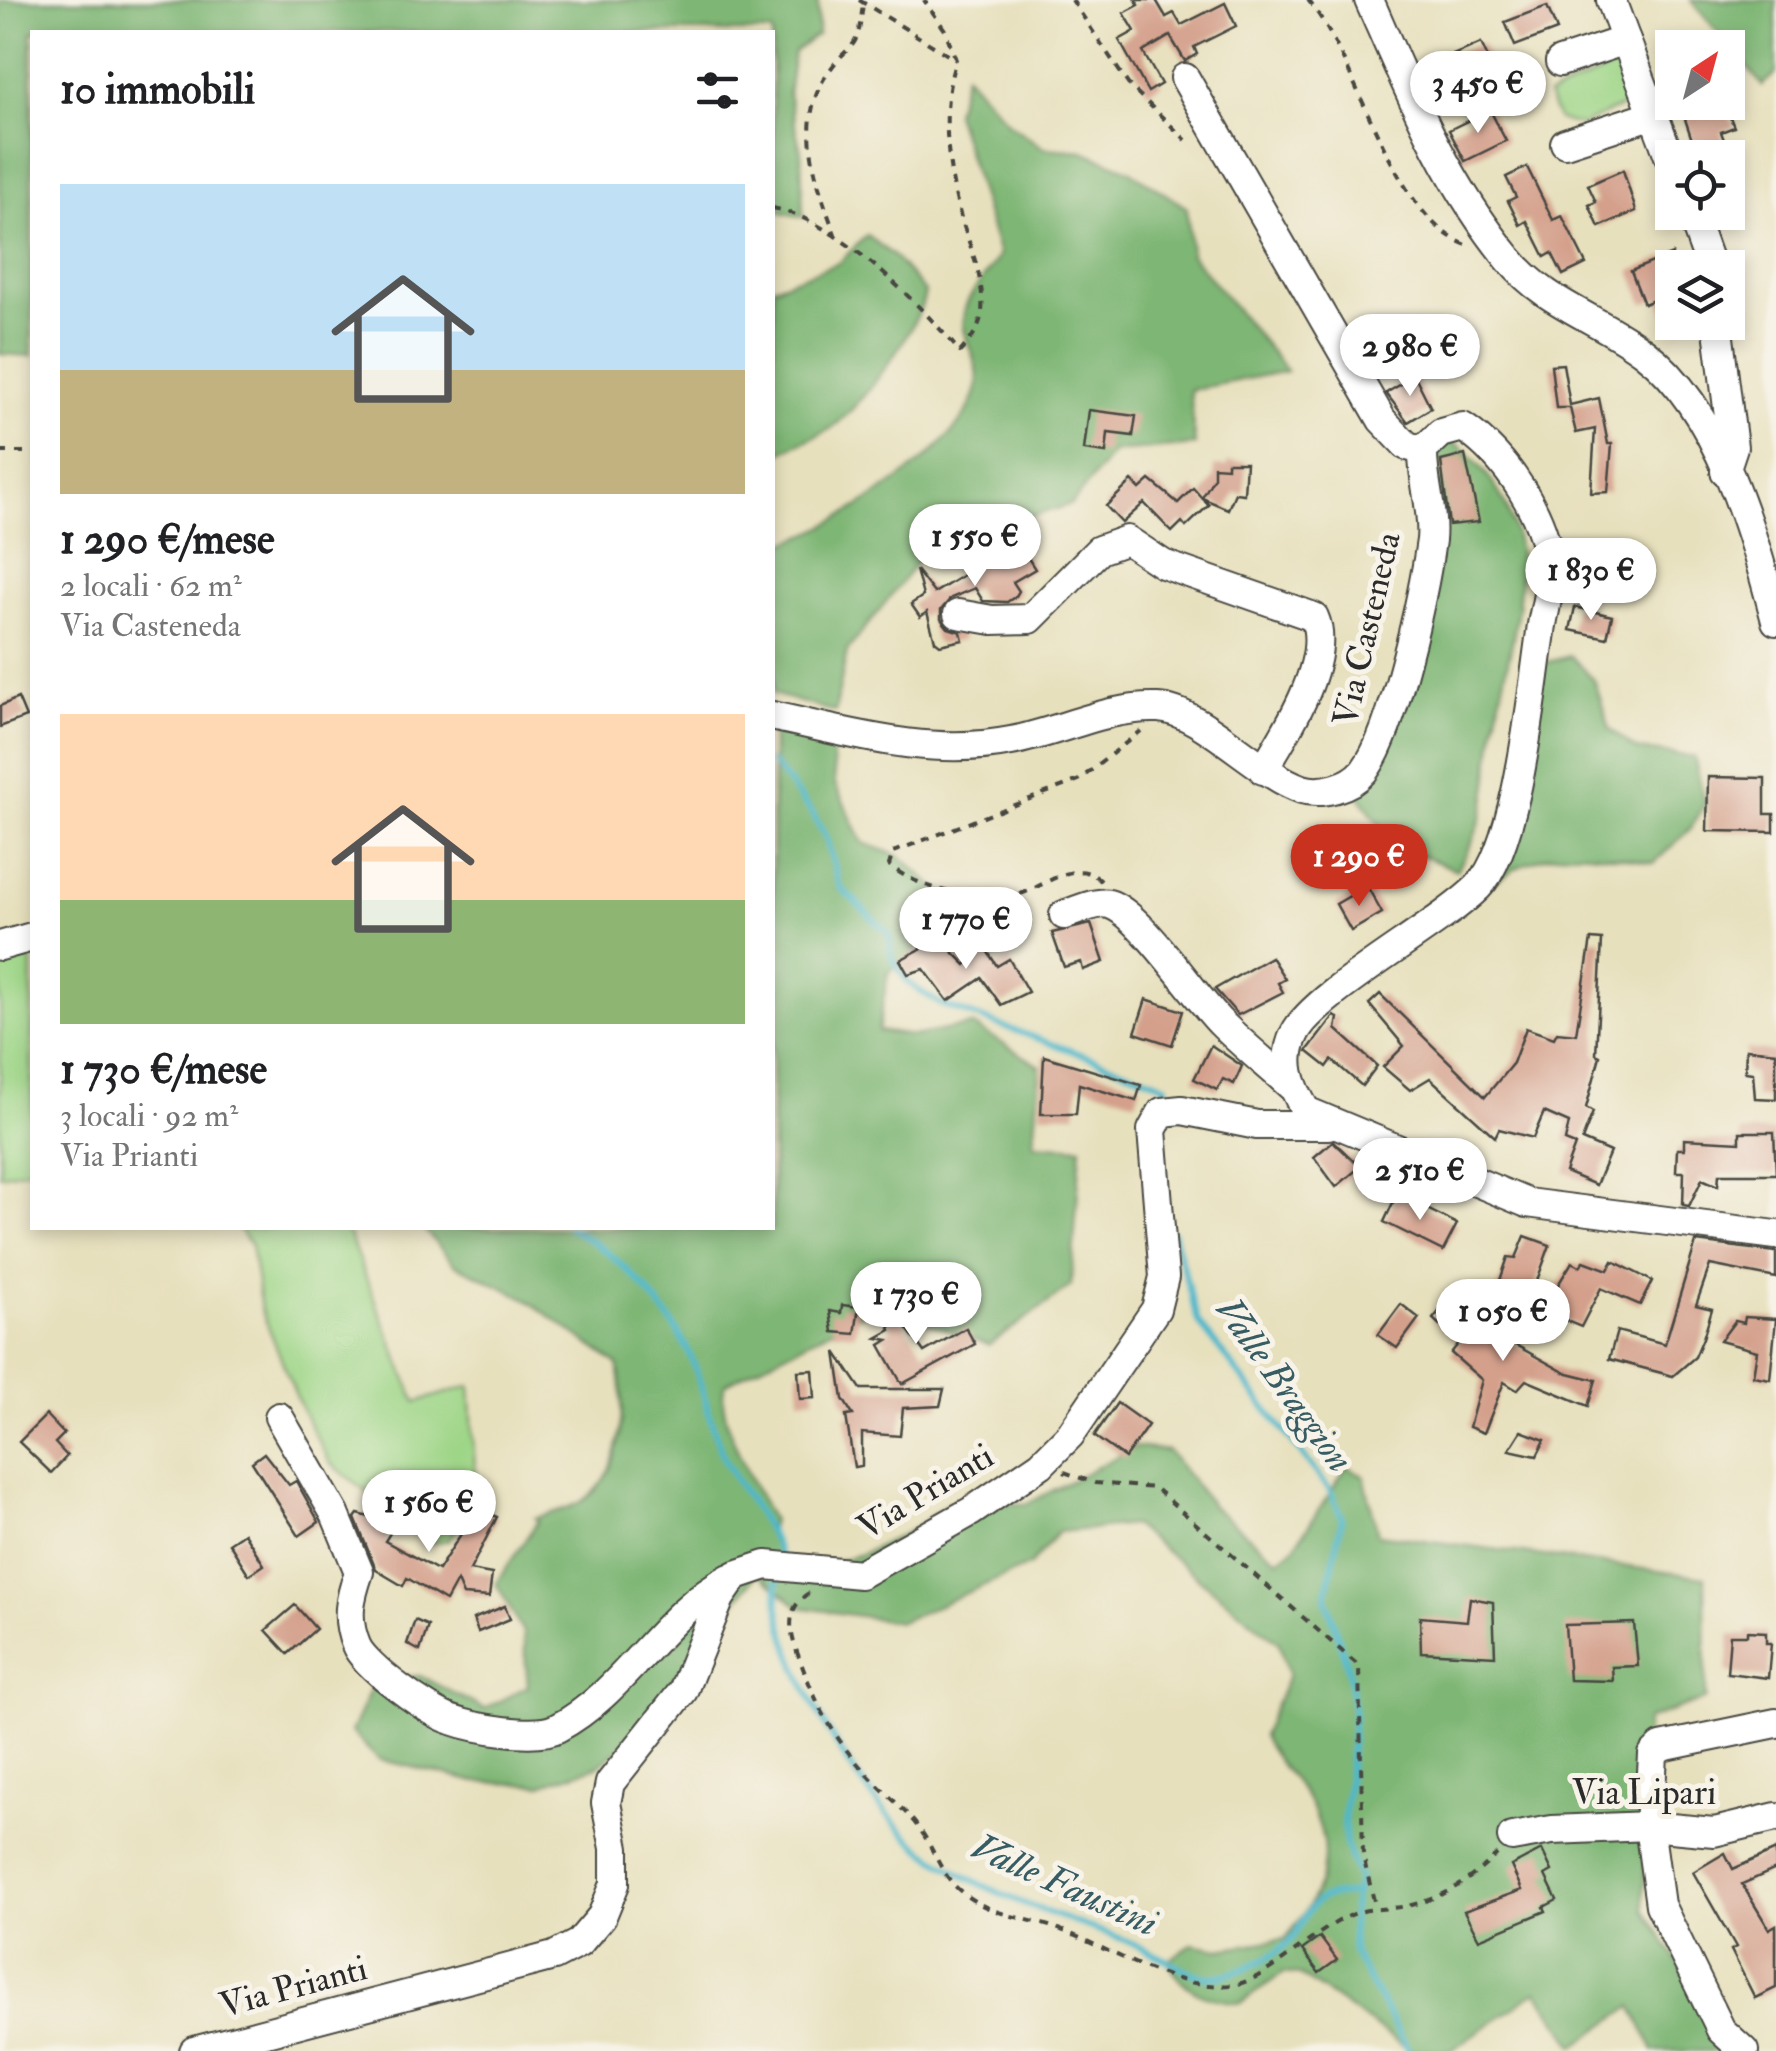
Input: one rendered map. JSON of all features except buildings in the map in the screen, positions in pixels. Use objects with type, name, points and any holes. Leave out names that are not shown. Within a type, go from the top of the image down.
[{"type":"street","points":[[1369,0],[1432,144],[1510,260],[1538,289],[1643,352],[1678,382],[1753,536],[1776,621]]},
{"type":"street","points":[[1611,0],[1663,140]]},
{"type":"street","points":[[1560,62],[1626,40]]},
{"type":"street","points":[[1185,78],[1382,420],[1407,446],[1423,450],[1441,433],[1463,427],[1484,441],[1536,518],[1550,572],[1526,733],[1501,847],[1481,884],[1326,1001],[1295,1031],[1287,1061],[1291,1086]]},
{"type":"street","points":[[1564,143],[1654,114]]},
{"type":"street","points":[[1719,340],[1733,448],[1724,470]]},
{"type":"street","name":"Via Casteneda","points":[[775,717],[920,748],[1009,742],[1122,710],[1162,708],[1212,732],[1264,770],[1304,790],[1337,789],[1362,774],[1375,752],[1413,623],[1432,536],[1422,475],[1423,450]]},
{"type":"street","points":[[958,614],[992,620],[1030,619],[1099,550],[1126,540],[1163,564],[1314,617],[1319,630],[1318,652],[1283,738],[1264,770]]},
{"type":"street","points":[[1064,915],[1110,904],[1153,940],[1181,981],[1291,1086],[1306,1111],[1334,1125],[1527,1204],[1776,1235]]},
{"type":"street","points":[[0,946],[30,938]]},
{"type":"street","name":"Via Prianti","points":[[194,2051],[554,1956],[579,1942],[602,1916],[615,1884],[606,1803],[610,1782],[683,1691],[720,1598],[736,1575],[766,1565],[860,1574],[919,1544],[1041,1464],[1070,1435],[1156,1309],[1164,1277],[1152,1130],[1162,1112],[1182,1110],[1257,1125],[1334,1125]]},
{"type":"street","points":[[279,1417],[335,1514],[359,1572],[347,1606],[356,1648],[377,1670],[448,1719],[501,1731],[555,1730],[595,1699],[706,1590],[736,1575]]},
{"type":"street","points":[[1744,2051],[1721,2030],[1660,1905],[1649,1826],[1656,1750],[1776,1724]]},
{"type":"street","name":"Via Lipari","points":[[1512,1837],[1552,1830],[1649,1826],[1714,1832],[1776,1817]]},
{"type":"path","points":[[775,208],[791,211],[837,240],[925,311],[960,352],[972,339],[982,313],[978,278],[960,210],[946,89],[956,60],[945,30],[924,0]]},
{"type":"path","points":[[1072,0],[1128,84],[1186,140]]},
{"type":"path","points":[[1308,0],[1329,25],[1394,164],[1429,220],[1458,242],[1476,248]]},
{"type":"path","points":[[837,240],[815,180],[809,118],[826,74],[858,43],[861,1],[956,60]]},
{"type":"path","points":[[0,452],[30,452]]},
{"type":"path","points":[[1110,904],[1103,883],[1093,872],[1061,875],[1016,895],[991,896],[936,888],[904,877],[889,865],[893,852],[1079,780],[1142,730],[1157,728]]},
{"type":"path","points":[[1041,1464],[1095,1483],[1155,1488],[1359,1666],[1364,1856],[1374,1906]]},
{"type":"path","points":[[822,1585],[798,1599],[791,1614],[791,1635],[810,1692],[858,1764],[924,1837],[947,1880],[981,1905],[1058,1928],[1185,1980],[1233,1985],[1270,1967],[1315,1933],[1374,1906],[1391,1908],[1424,1902],[1478,1874],[1512,1837]]},
{"type":"green space","points":[[0,0],[818,0],[818,34],[794,52],[788,94],[801,152],[803,217],[775,210],[775,30],[30,30],[30,356],[0,354]]},
{"type":"green space","points":[[1691,0],[1776,0],[1776,73],[1762,85],[1745,65],[1745,30],[1716,30]]},
{"type":"green space","points":[[1620,64],[1637,100],[1581,125],[1558,120],[1548,96]]},
{"type":"green space","points":[[965,74],[1009,124],[1044,148],[1083,151],[1129,170],[1187,208],[1191,255],[1287,371],[1190,390],[1195,445],[1113,452],[1072,504],[929,547],[847,651],[835,712],[775,695],[775,549],[821,528],[913,469],[935,450],[969,408],[978,377],[963,323],[964,313],[999,255],[955,112]]},
{"type":"green space","points":[[867,235],[892,255],[925,292],[921,307],[888,364],[846,416],[828,430],[775,457],[775,286],[839,263]]},
{"type":"green space","points":[[1446,437],[1480,467],[1507,508],[1520,566],[1515,625],[1493,739],[1487,794],[1478,828],[1457,870],[1392,844],[1353,786],[1413,639],[1431,453]]},
{"type":"green space","points":[[1571,656],[1594,680],[1610,729],[1636,749],[1694,757],[1705,803],[1691,828],[1654,863],[1566,853],[1528,862],[1487,888],[1540,664]]},
{"type":"green space","points":[[775,729],[832,747],[835,784],[863,843],[900,856],[944,895],[921,945],[888,973],[878,1031],[913,1036],[972,1025],[1040,1066],[1034,1144],[1081,1147],[1071,1286],[989,1345],[879,1305],[725,1384],[723,1398],[731,1433],[772,1520],[769,1533],[782,1559],[834,1562],[862,1554],[916,1528],[949,1502],[1027,1504],[1135,1447],[1168,1451],[1212,1506],[1278,1560],[1294,1548],[1347,1467],[1364,1476],[1378,1534],[1705,1577],[1706,1699],[1646,1720],[1644,1909],[1735,2051],[1654,2051],[1632,2006],[1575,2046],[1537,1991],[1450,2051],[1411,2051],[1300,1975],[1283,1973],[1241,2003],[1207,1996],[1189,1987],[1167,1961],[1192,1944],[1220,1949],[1285,1939],[1311,1902],[1319,1883],[1324,1846],[1311,1807],[1262,1736],[1289,1674],[1279,1643],[1133,1525],[1058,1532],[1030,1565],[900,1622],[799,1607],[758,1573],[709,1636],[666,1713],[598,1766],[541,1785],[476,1782],[378,1759],[351,1732],[376,1678],[420,1676],[484,1709],[528,1686],[523,1632],[496,1583],[538,1521],[535,1518],[576,1505],[599,1485],[609,1470],[619,1436],[622,1399],[618,1365],[523,1297],[454,1264],[425,1230],[775,1230]]},
{"type":"green space","points":[[30,950],[30,1168],[0,1175],[0,957]]},
{"type":"green space","points":[[240,1230],[347,1230],[416,1402],[470,1386],[477,1500],[456,1500],[461,1524],[448,1540],[432,1543],[330,1463],[302,1410],[261,1309],[251,1245]]},
{"type":"waterway","name":"Valle Braggion","points":[[775,767],[813,814],[826,838],[840,887],[889,934],[891,957],[908,983],[940,1004],[1166,1086],[1164,1106]]},
{"type":"waterway","name":"Valle Faustini","points":[[572,1230],[624,1267],[671,1322],[693,1362],[724,1458],[771,1536],[780,1559]]},
{"type":"waterway","name":"Valle Braggion","points":[[1173,1232],[1198,1322],[1330,1490],[1342,1517],[1326,1598],[1349,1672],[1354,1715],[1344,1820],[1346,1845],[1358,1878],[1352,1914],[1353,1953],[1409,2051]]},
{"type":"waterway","name":"Valle Faustini","points":[[778,1576],[779,1609],[789,1647],[827,1728],[878,1804],[930,1855],[952,1869],[1000,1893],[1125,1940],[1207,1977],[1267,1958],[1287,1944],[1308,1911],[1321,1899],[1357,1893]]}]
